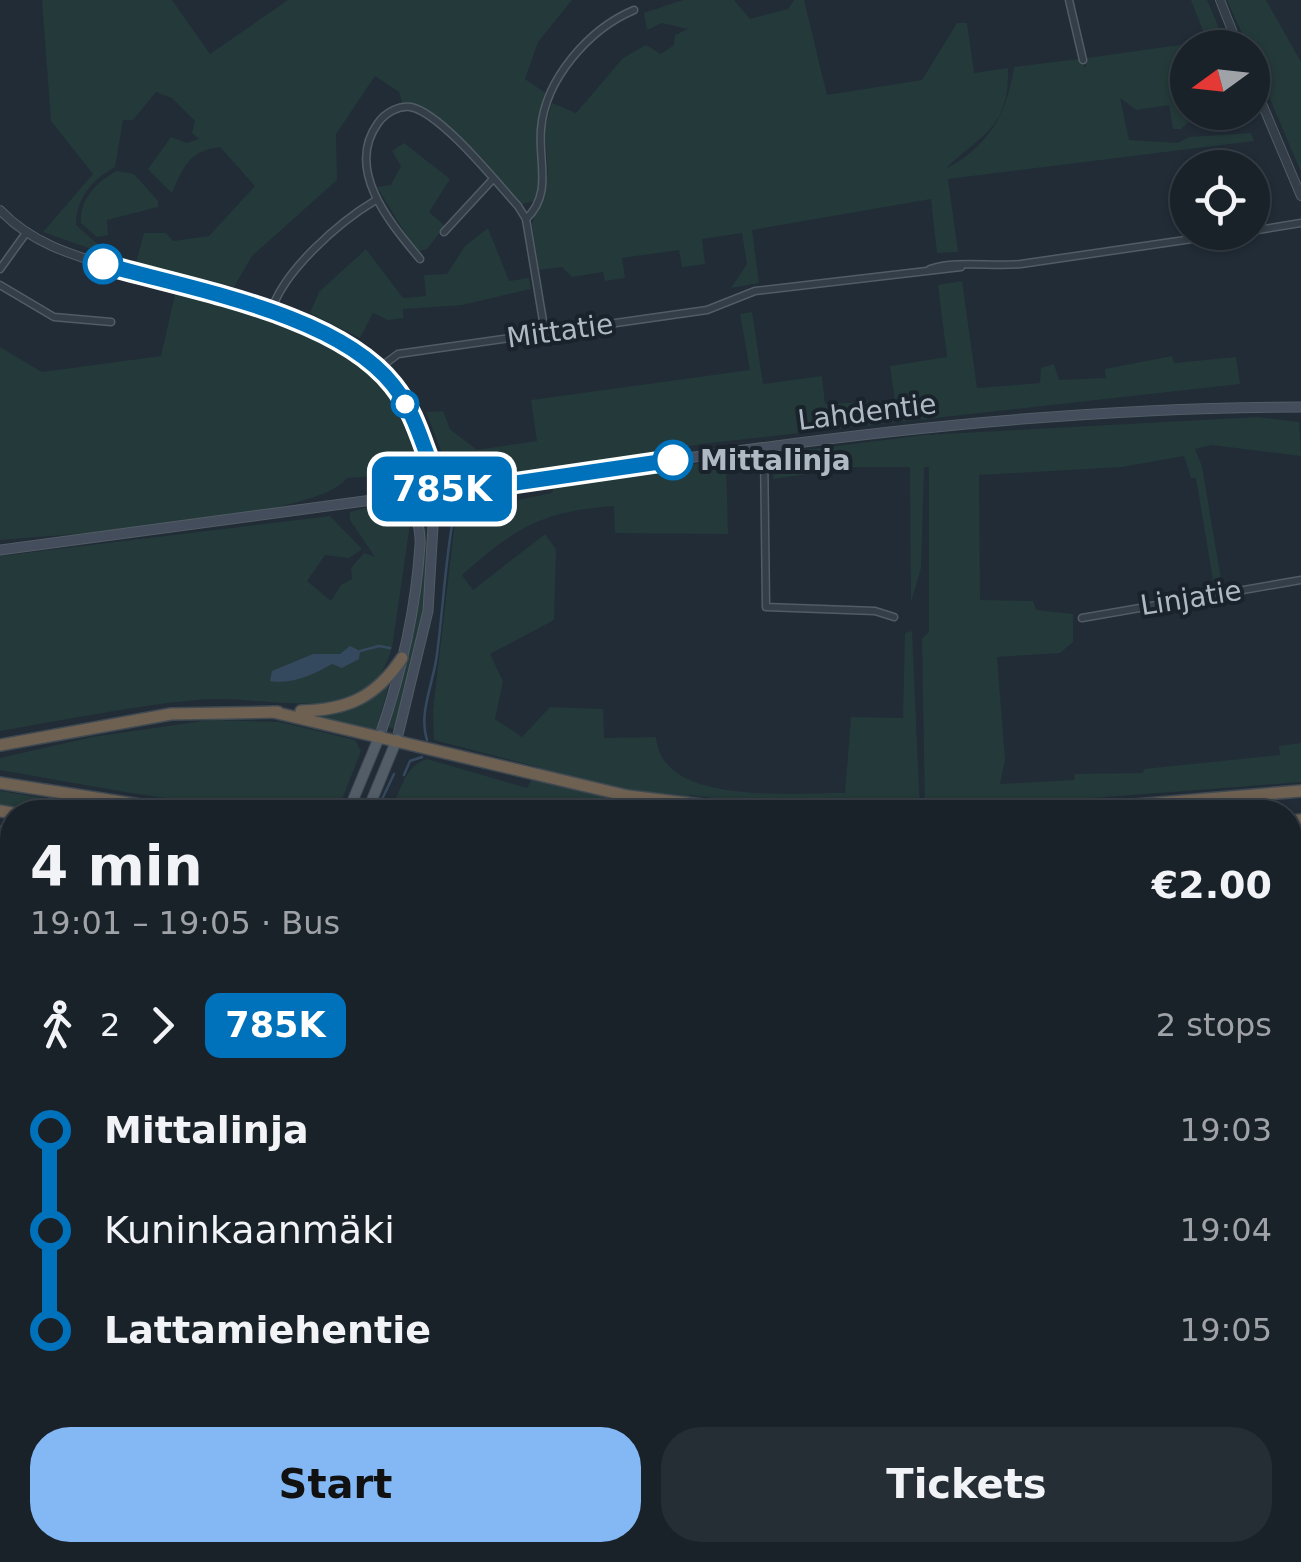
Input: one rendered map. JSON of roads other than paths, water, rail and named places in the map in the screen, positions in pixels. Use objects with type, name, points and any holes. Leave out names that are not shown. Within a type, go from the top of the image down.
[{"type":"highway","points":[[0,745],[171,714],[330,710],[355,703],[384,682],[402,658]]},
{"type":"highway","points":[[273,712],[628,796],[662,800]]},
{"type":"highway","points":[[0,783],[108,800]]},
{"type":"highway","points":[[1194,800],[1301,791]]},
{"type":"main road","name":"Lahdentie","points":[[419,482],[440,487],[491,488],[764,447],[1010,419],[1301,409]]},
{"type":"main road","points":[[370,500],[419,482]]},
{"type":"main road","points":[[353,800],[380,735],[402,658],[421,539],[414,502],[419,482]]},
{"type":"main road","points":[[372,800],[397,739],[428,611],[440,487]]},
{"type":"main road","name":"Lahdentie","points":[[437,506],[491,488]]},
{"type":"main road","points":[[0,550],[370,500],[437,506]]},
{"type":"street","points":[[1069,0],[1083,60]]},
{"type":"street","points":[[1220,0],[1232,30]]},
{"type":"street","points":[[526,219],[542,189],[541,128],[547,101],[585,43],[634,10]]},
{"type":"street","points":[[420,259],[376,200],[369,173],[369,145],[379,120],[397,108],[412,108],[431,118],[526,219],[545,332]]},
{"type":"street","points":[[1270,123],[1301,196]]},
{"type":"street","points":[[444,232],[493,180]]},
{"type":"street","points":[[270,313],[278,290],[291,272],[376,200]]},
{"type":"street","points":[[0,210],[26,233],[60,250],[270,313],[321,333],[378,369],[417,426],[440,487]]},
{"type":"street","points":[[1270,228],[1301,223]]},
{"type":"street","points":[[0,269],[26,233]]},
{"type":"street","name":"Mittatie","points":[[378,369],[398,354],[707,310],[755,291],[947,268],[1022,264],[1170,242]]},
{"type":"street","points":[[0,285],[54,317],[111,322]]},
{"type":"street","points":[[417,426],[419,482]]},
{"type":"street","points":[[764,447],[766,607],[875,611],[894,617]]},
{"type":"street","name":"Linjatie","points":[[1082,618],[1301,580]]},
{"type":"water","points":[[350,646],[360,651],[359,659],[342,668],[332,664],[295,680],[270,681],[272,671],[313,654],[340,654]]},
{"type":"waterway","points":[[427,740],[425,708],[437,654],[453,519],[466,509]]},
{"type":"waterway","points":[[360,651],[379,646],[390,648]]},
{"type":"waterway","points":[[404,775],[410,761],[422,757]]},
{"type":"waterway","points":[[382,800],[394,774]]},
{"type":"place","name":"Mittalinja","points":[[673,460]]}]
